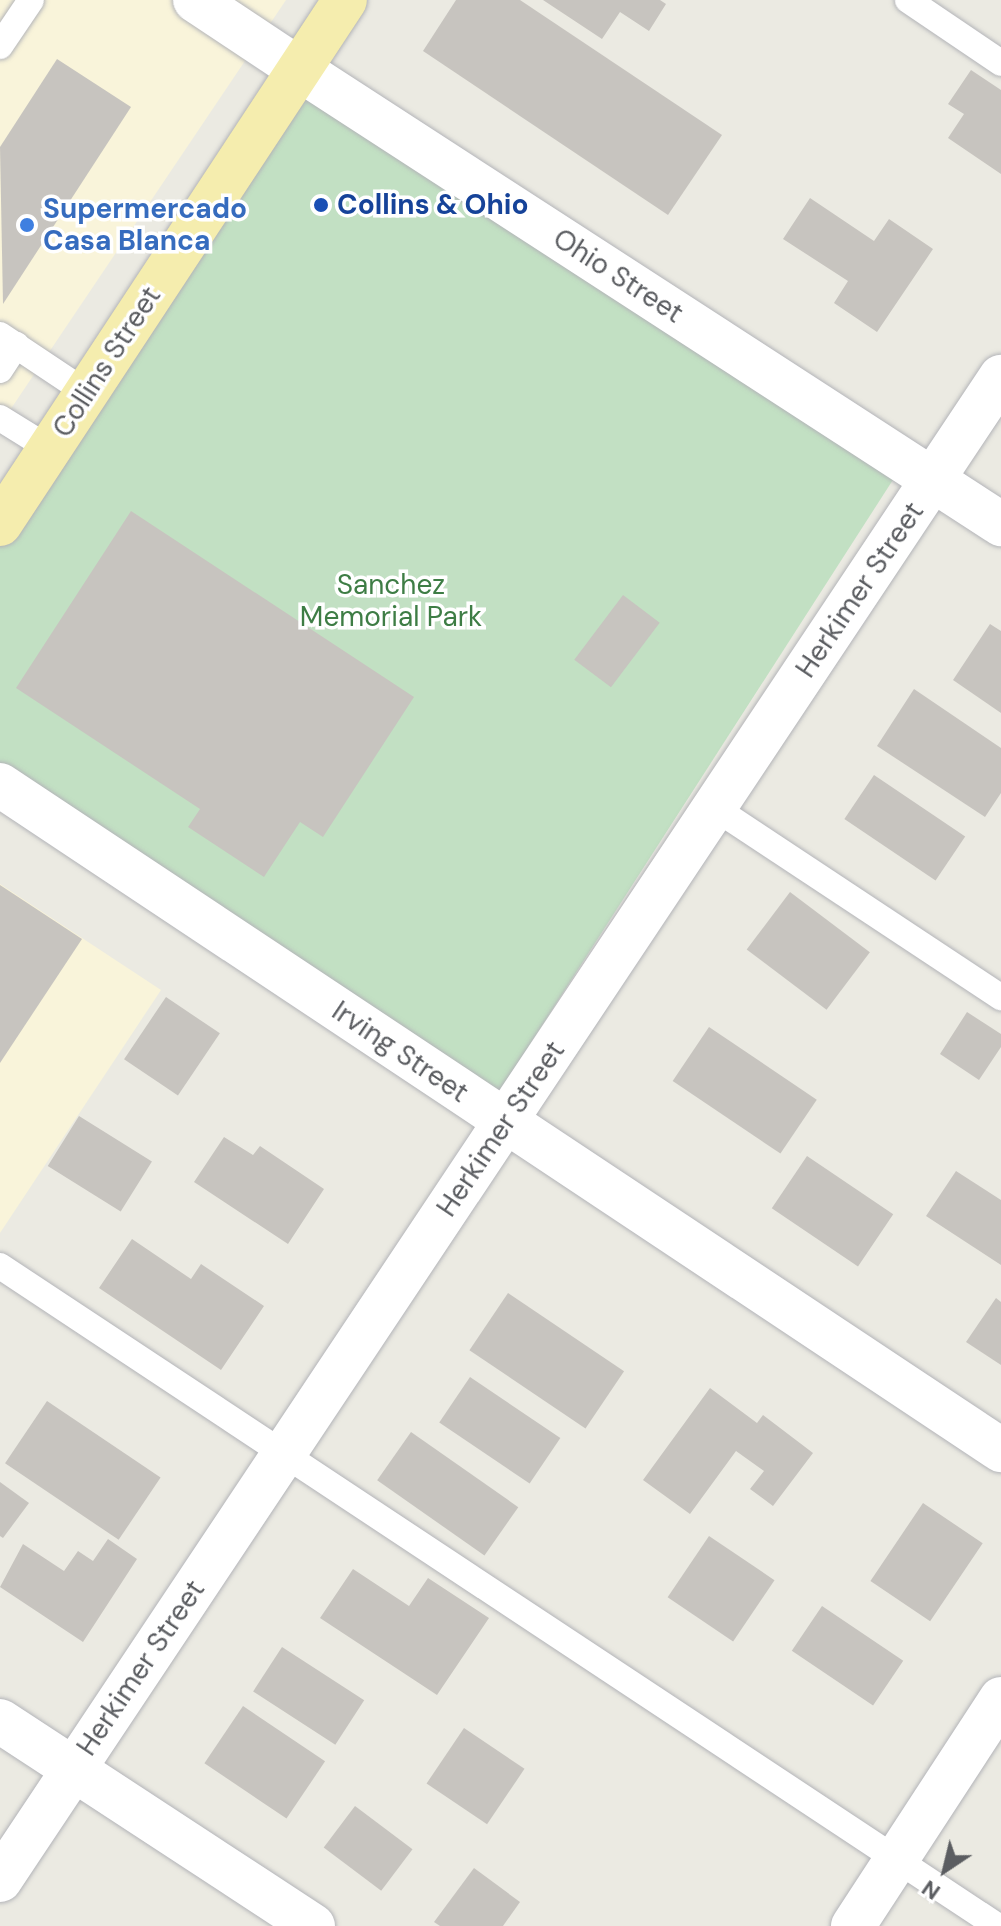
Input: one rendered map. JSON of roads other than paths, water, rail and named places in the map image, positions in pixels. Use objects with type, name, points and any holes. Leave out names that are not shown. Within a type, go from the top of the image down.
[{"type":"main road","name":"Collins Street","points":[[0,524],[345,0]]},
{"type":"street","name":"Ohio Street","points":[[195,0],[1001,524]]},
{"type":"street","name":"Herkimer Street","points":[[0,1880],[1001,377]]},
{"type":"street","name":"Irving Street","points":[[0,785],[1001,1450]]},
{"type":"street","points":[[853,1926],[1001,1699]]},
{"type":"street","points":[[0,1721],[313,1926]]},
{"type":"lane","points":[[0,46],[31,0]]},
{"type":"lane","points":[[908,0],[1001,63]]},
{"type":"lane","points":[[0,370],[8,340],[87,393]]},
{"type":"lane","points":[[0,418],[50,449]]},
{"type":"lane","points":[[715,808],[1001,997]]},
{"type":"lane","points":[[0,1266],[997,1926]]},
{"type":"place","name":"Collins & Ohio","points":[[321,205]]},
{"type":"place","name":"Supermercado Casa Blanca","points":[[27,225]]},
{"type":"park label","name":"Sanchez Memorial Park","points":[[391,601]]}]
